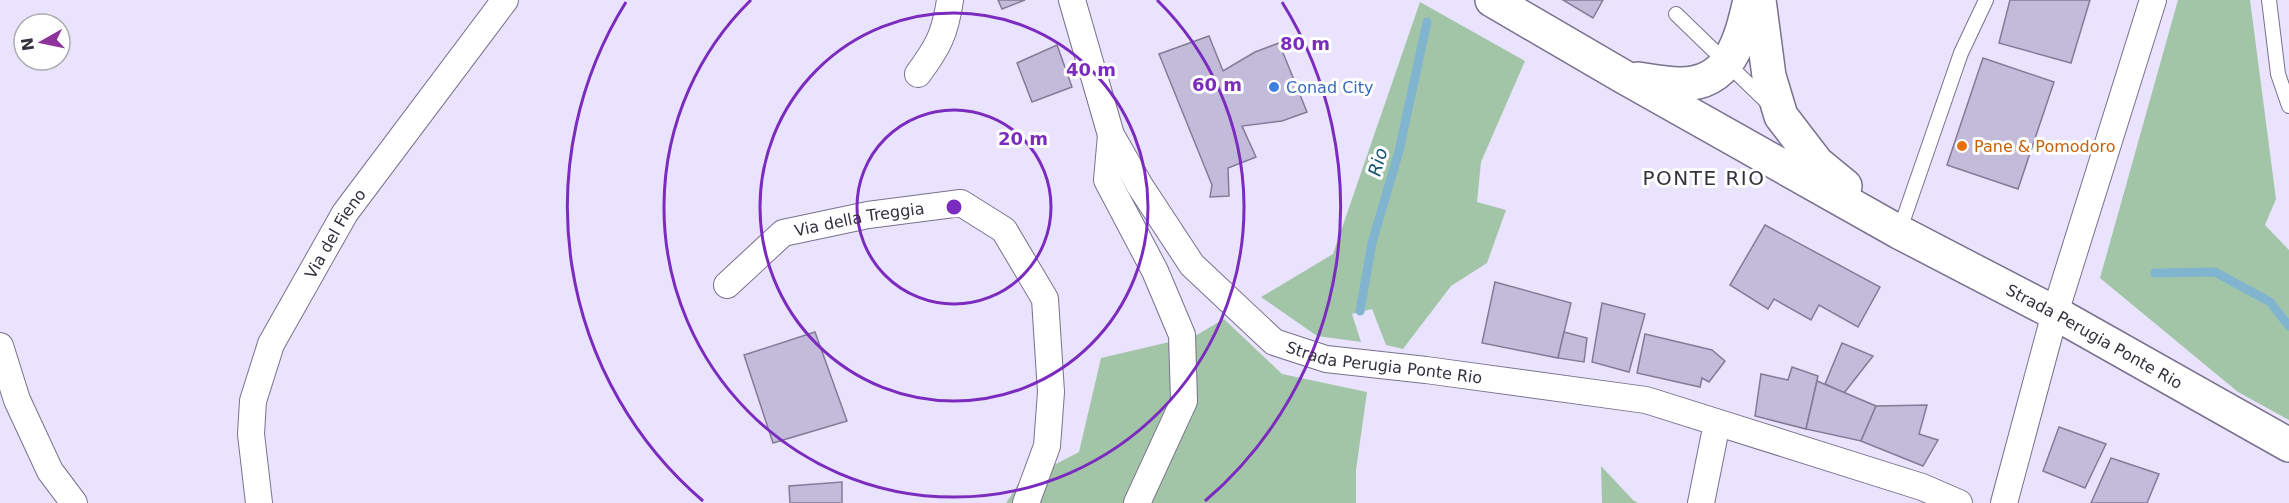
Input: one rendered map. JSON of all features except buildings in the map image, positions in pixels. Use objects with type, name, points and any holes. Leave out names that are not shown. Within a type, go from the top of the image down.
[{"type":"main road","name":"Strada Perugia Ponte Rio","points":[[1492,0],[1899,232],[2055,313],[2289,445]]},
{"type":"main road","points":[[1728,64],[1744,27],[1750,0]]},
{"type":"main road","name":"Strada Perugia Ponte Rio","points":[[1759,0],[1769,76],[1781,116],[1817,163],[1899,232]]},
{"type":"main road","name":"Strada Perugia Ponte Rio","points":[[1624,77],[1681,84],[1706,79],[1728,64]]},
{"type":"street","name":"Via del Fieno","points":[[259,503],[250,434],[253,401],[271,344],[345,213],[506,0]]},
{"type":"street","points":[[918,74],[936,49],[946,26],[950,0]]},
{"type":"street","name":"Strada Perugia Ponte Rio","points":[[1072,0],[1111,135],[1140,186],[1192,265],[1274,342],[1326,359],[1646,400],[1922,487],[1959,503]]},
{"type":"street","points":[[2004,503],[2055,313],[2153,0]]},
{"type":"street","points":[[1111,135],[1107,180],[1155,271],[1182,335],[1184,401],[1137,503]]},
{"type":"street","name":"Via della Treggia","points":[[727,285],[783,233],[868,215],[962,203],[1004,230],[1045,299],[1051,392],[1047,446],[1026,503]]},
{"type":"street","points":[[0,346],[17,400],[50,471],[74,503]]},
{"type":"street","points":[[1701,503],[1717,423]]},
{"type":"lane","points":[[1899,232],[1961,53],[1986,0]]},
{"type":"lane","points":[[2269,0],[2278,74],[2289,106]]},
{"type":"lane","points":[[1676,14],[1781,116]]},
{"type":"green space","points":[[2178,0],[2250,0],[2276,199],[2265,225],[2289,250],[2289,420],[2238,392],[2100,278]]},
{"type":"green space","points":[[1420,2],[1525,61],[1481,162],[1477,202],[1506,210],[1487,263],[1451,286],[1403,349],[1386,345],[1372,309],[1352,314],[1361,342],[1317,336],[1261,297],[1333,254]]},
{"type":"green space","points":[[1224,319],[1282,374],[1367,392],[1356,470],[1356,503],[1006,503],[1019,483],[1079,452],[1101,358],[1195,336]]},
{"type":"green space","points":[[1601,466],[1633,500],[1638,503],[1602,503]]},
{"type":"waterway","name":"Rio","points":[[1360,311],[1372,243],[1399,151],[1427,22]]},
{"type":"waterway","points":[[2155,273],[2215,272],[2270,302],[2289,326]]},
{"type":"place","name":"Conad City","points":[[1274,87]]},
{"type":"place","name":"Pane & Pomodoro","points":[[1962,146]]},
{"type":"district","name":"PONTE RIO","points":[[1704,178]]}]
